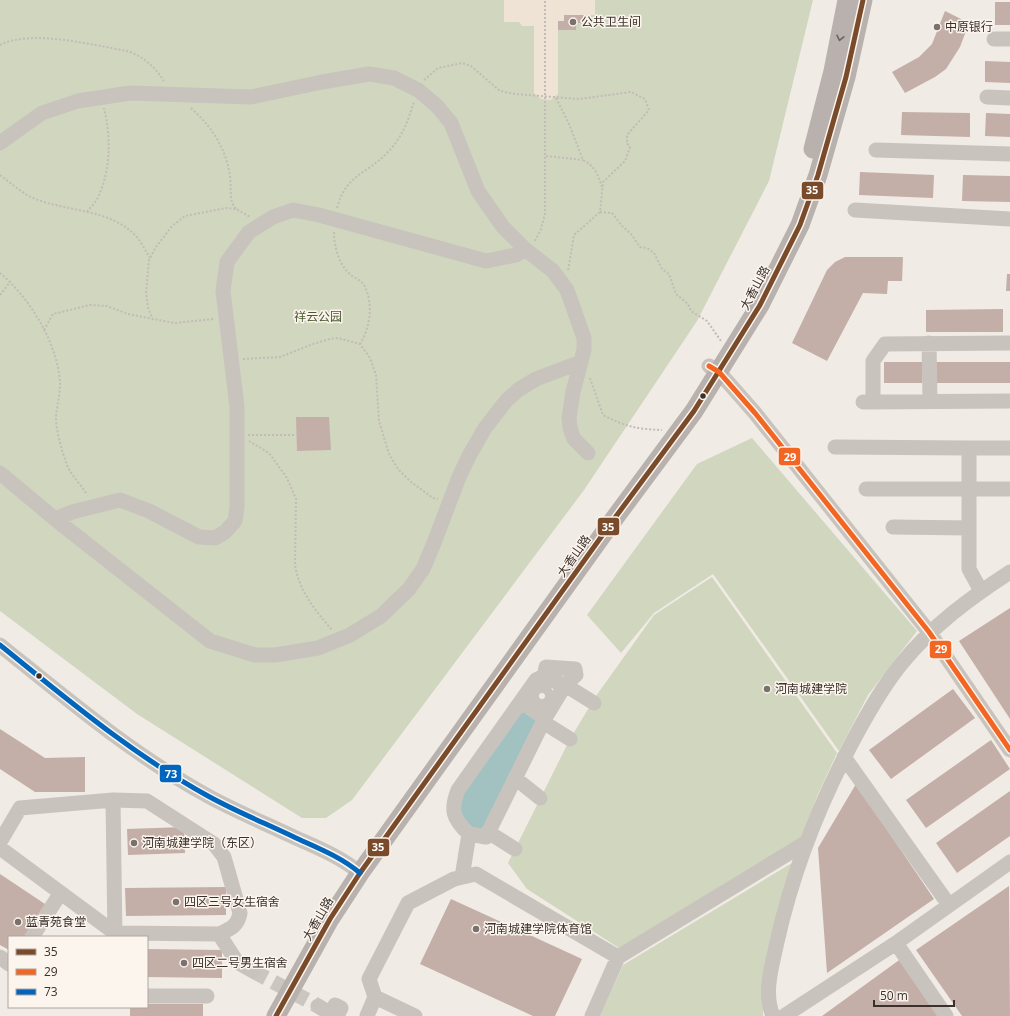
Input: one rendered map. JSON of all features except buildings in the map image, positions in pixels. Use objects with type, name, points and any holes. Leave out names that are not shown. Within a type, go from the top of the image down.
[{"type":"main road","name":"大香山路","points":[[276,1016],[330,919],[355,869],[694,411],[714,369],[723,344],[763,274],[779,242],[799,195],[826,99],[847,0]]},
{"type":"main road","name":"大香山路","points":[[263,1016],[355,869],[665,430],[714,369],[760,305],[788,250],[806,207],[840,102],[863,0]]},
{"type":"street","points":[[994,39],[1010,39]]},
{"type":"street","points":[[0,143],[42,113],[78,101],[130,93],[251,98],[322,82],[369,74],[394,78],[418,90],[437,106],[451,123],[478,191],[503,227],[560,278],[567,290],[584,338],[584,350],[569,418],[570,428],[574,439],[588,452]]},
{"type":"street","points":[[987,97],[1010,98]]},
{"type":"street","points":[[876,150],[1010,154]]},
{"type":"street","points":[[55,519],[72,512],[120,500],[149,511],[199,537],[215,538],[225,532],[236,520],[237,407],[223,291],[227,262],[249,232],[273,217],[294,210],[334,218],[486,261],[516,255],[525,248]]},
{"type":"street","points":[[855,210],[1010,219]]},
{"type":"street","points":[[929,343],[930,401]]},
{"type":"street","points":[[1010,343],[884,344],[873,361],[868,402],[1010,401]]},
{"type":"street","points":[[2,479],[210,641],[255,655],[275,655],[318,648],[339,640],[381,616],[409,589],[423,569],[469,456],[484,428],[506,401],[518,390],[536,379],[581,362]]},
{"type":"street","points":[[714,369],[760,418],[929,632],[1010,750]]},
{"type":"street","points":[[835,447],[1010,448]]},
{"type":"street","points":[[969,448],[969,569],[980,591]]},
{"type":"street","points":[[866,489],[1010,489]]},
{"type":"street","points":[[893,526],[969,528]]},
{"type":"street","points":[[773,1016],[768,999],[772,965],[794,877],[825,795],[844,757],[878,696],[902,663],[929,632],[980,591],[1010,572]]},
{"type":"street","points":[[0,645],[103,727],[160,768],[209,797],[325,851],[355,869]]},
{"type":"street","points":[[543,698],[594,703]]},
{"type":"street","points":[[543,698],[570,739]]},
{"type":"street","points":[[543,698],[515,778],[487,835],[478,847],[468,840],[454,813],[454,802],[458,790],[543,698]]},
{"type":"street","points":[[844,757],[949,906]]},
{"type":"street","points":[[515,778],[540,798]]},
{"type":"street","points":[[113,800],[115,935]]},
{"type":"street","points":[[0,842],[20,808],[113,800],[147,801],[214,844],[224,857],[240,913],[239,922],[234,927],[219,934],[115,935],[0,848]]},
{"type":"street","points":[[487,835],[515,849]]},
{"type":"street","points":[[462,878],[468,840]]},
{"type":"street","points":[[592,1016],[618,957],[807,842]]},
{"type":"street","points":[[784,1016],[896,943],[1010,863]]},
{"type":"street","points":[[367,1016],[375,997],[370,979],[408,903],[454,879],[476,874],[618,957]]},
{"type":"street","points":[[33,936],[60,894]]},
{"type":"street","points":[[219,934],[237,962],[253,971]]},
{"type":"street","points":[[896,943],[946,1016]]},
{"type":"street","points":[[0,957],[8,963]]},
{"type":"street","points":[[148,996],[207,996]]},
{"type":"street","points":[[375,997],[415,1016]]},
{"type":"street","points":[[318,1006],[333,1015]]},
{"type":"path","points":[[525,248],[535,242],[541,229],[545,214],[546,0]]},
{"type":"path","points":[[360,344],[366,331],[370,312],[367,292],[363,284],[348,273],[342,266],[334,241],[334,218],[346,186],[352,179],[387,153],[407,126],[418,90],[426,78],[438,68],[462,63],[471,66],[500,91],[515,94],[546,98],[594,98],[631,92],[644,99],[648,104],[646,114],[627,135],[627,143],[630,147],[625,161],[603,182],[600,212],[574,235],[570,266],[567,274],[560,278]]},
{"type":"path","points":[[88,212],[98,199],[102,188],[109,152],[108,126],[102,98]]},
{"type":"path","points":[[556,98],[569,124],[583,160]]},
{"type":"path","points":[[546,156],[583,160],[590,164],[595,170],[602,188]]},
{"type":"path","points":[[0,175],[14,187],[32,198],[72,210],[88,212],[122,224],[136,235],[150,258]]},
{"type":"path","points":[[153,320],[148,308],[146,293],[150,258],[156,247],[172,226],[185,216],[212,210],[231,208],[249,215],[260,225]]},
{"type":"path","points":[[600,212],[612,213],[622,226],[631,234],[640,247],[647,248],[654,253],[662,269],[669,274],[676,294],[688,304],[691,311],[707,321],[723,344]]},
{"type":"path","points":[[0,273],[22,293],[52,348],[59,368],[60,400],[56,417],[61,444],[67,465],[73,477],[87,493]]},
{"type":"path","points":[[0,295],[11,282]]},
{"type":"path","points":[[44,331],[46,324],[53,314],[90,305],[107,306],[128,314],[174,323],[206,321],[226,315]]},
{"type":"path","points":[[232,357],[248,360],[280,357],[312,344],[338,338],[360,344],[370,358],[376,375],[379,421],[389,454],[398,469],[416,485],[433,498],[449,503]]},
{"type":"path","points":[[589,375],[603,415],[622,425],[635,428],[665,430]]},
{"type":"path","points":[[237,435],[298,435]]},
{"type":"path","points":[[237,435],[269,452],[287,478],[296,499],[294,565],[296,575],[310,604],[339,640]]},
{"type":"green space","name":"祥云公园","points":[[0,0],[813,0],[769,181],[697,321],[584,490],[352,800],[326,818],[302,818],[137,714],[0,611]]},
{"type":"green space","points":[[752,438],[917,631],[868,695],[839,751],[713,574],[654,613],[621,653],[587,615],[697,464]]},
{"type":"green space","points":[[712,577],[837,753],[818,794],[800,840],[619,948],[527,889],[508,863],[570,739],[596,696],[654,615]]},
{"type":"green space","points":[[792,863],[763,1001],[763,1016],[600,1016],[623,965]]},
{"type":"shaded area","points":[[504,0],[595,0],[595,15],[564,15],[564,21],[558,21],[558,94],[551,100],[541,99],[534,93],[534,26],[522,26],[519,22],[504,22]]},
{"type":"water","points":[[522,707],[541,718],[484,832],[463,824],[459,797]]},
{"type":"tunnel","points":[[253,971],[318,1006]]},
{"type":"transit line","name":"35","points":[[276,1016],[330,919],[360,873],[614,519],[694,411],[760,305],[800,225],[818,175],[846,77],[863,0]]},
{"type":"transit line","name":"29","points":[[709,366],[719,372],[755,413],[929,632],[1010,750]]},
{"type":"transit line","name":"73","points":[[0,645],[50,686],[153,763],[208,796],[329,853],[353,867],[360,873]]},
{"type":"place","name":"公共卫生间","points":[[573,22]]},
{"type":"place","name":"中原银行","points":[[937,27]]},
{"type":"place","name":"河南城建学院","points":[[767,689]]},
{"type":"place","name":"河南城建学院（东区）","points":[[134,843]]},
{"type":"place","name":"四区三号女生宿舍","points":[[176,902]]},
{"type":"place","name":"蓝青苑食堂","points":[[18,922]]},
{"type":"place","name":"河南城建学院体育馆","points":[[476,929]]},
{"type":"place","name":"四区二号男生宿舍","points":[[184,963]]}]
